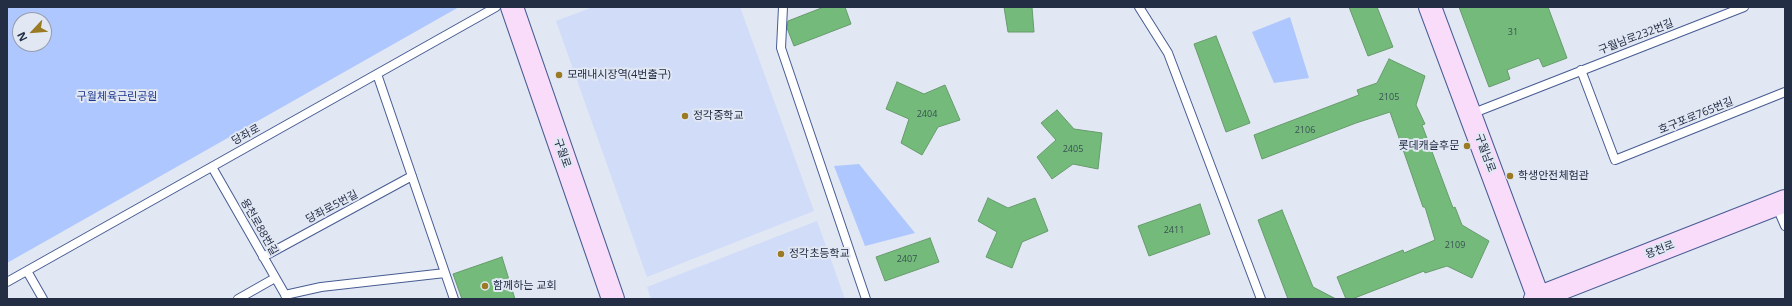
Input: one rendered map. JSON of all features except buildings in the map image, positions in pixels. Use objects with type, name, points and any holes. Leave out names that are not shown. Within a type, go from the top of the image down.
[{"type":"street","name":"구월로","points":[[512,7],[613,299]]},
{"type":"street","name":"구월남로","points":[[1430,7],[1537,299]]},
{"type":"street","name":"용천로","points":[[1537,299],[1780,202]]},
{"type":"lane","name":"당좌로","points":[[7,282],[496,7]]},
{"type":"lane","points":[[783,7],[781,48],[866,299]]},
{"type":"lane","points":[[1139,7],[1168,53],[1261,299]]},
{"type":"lane","name":"구월남로232번길","points":[[1470,114],[1744,7]]},
{"type":"lane","name":"호구포로765번길","points":[[1581,70],[1615,160],[1785,92]]},
{"type":"lane","points":[[377,74],[454,299]]},
{"type":"lane","name":"용천로88번길","points":[[212,167],[286,297]]},
{"type":"lane","name":"당좌로5번길","points":[[263,257],[412,176]]},
{"type":"lane","points":[[1780,202],[1785,226]]},
{"type":"lane","points":[[27,271],[43,299]]},
{"type":"lane","points":[[286,297],[321,287],[445,274]]},
{"type":"lane","points":[[238,299],[276,278]]},
{"type":"shaded area","name":"정각중학교","points":[[593,7],[740,7],[814,211],[647,277],[556,21]]},
{"type":"shaded area","name":"정각초등학교","points":[[817,221],[845,299],[651,299],[647,287]]},
{"type":"green space","name":"구월체육근린공원","points":[[7,7],[459,7],[7,263]]},
{"type":"green space","points":[[1290,17],[1309,78],[1274,83],[1252,32]]},
{"type":"green space","points":[[859,164],[915,233],[865,246],[834,166]]},
{"type":"place","name":"모래내시장역(4번출구)","points":[[559,75]]},
{"type":"place","name":"정각중학교","points":[[685,116]]},
{"type":"place","name":"롯데캐슬후문","points":[[1467,146]]},
{"type":"place","name":"학생안전체험관","points":[[1510,176]]},
{"type":"place","name":"정각초등학교","points":[[781,254]]},
{"type":"place","name":"함께하는 교회","points":[[485,286]]}]
